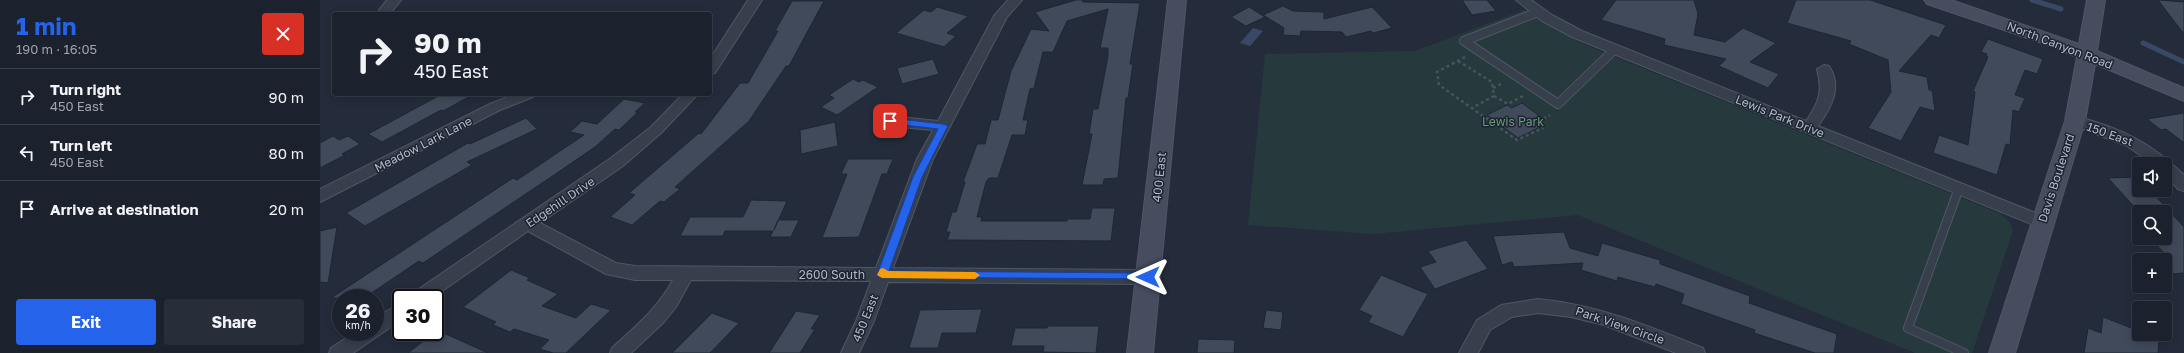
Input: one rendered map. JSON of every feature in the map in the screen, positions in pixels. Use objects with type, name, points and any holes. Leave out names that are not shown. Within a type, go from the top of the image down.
[{"type":"street","points":[[385,12],[394,0]]},
{"type":"street","points":[[712,67],[755,0]]},
{"type":"street","name":"450 East","points":[[850,353],[865,321],[918,177],[943,126],[1004,11],[1015,0]]},
{"type":"street","name":"400 East","points":[[1140,353],[1176,0]]},
{"type":"street","name":"Lewis Park Drive","points":[[1523,0],[1538,12],[1566,29],[2042,222]]},
{"type":"street","name":"North Canyon Road","points":[[1933,0],[2086,54],[2184,95]]},
{"type":"street","name":"Davis Boulevard","points":[[2002,353],[2075,121],[2096,0]]},
{"type":"street","points":[[1809,128],[1827,100],[1830,90],[1824,69]]},
{"type":"street","name":"Meadow Lark Lane","points":[[320,196],[495,107],[523,96]]},
{"type":"street","name":"Edgehill Drive","points":[[432,289],[594,180],[638,146],[689,96]]},
{"type":"street","points":[[890,121],[943,126]]},
{"type":"street","name":"150 East","points":[[2075,121],[2134,142],[2148,150],[2155,157]]},
{"type":"street","name":"150 East","points":[[2172,173],[2184,185]]},
{"type":"street","name":"2600 South","points":[[528,224],[612,269],[635,273],[1148,277]]},
{"type":"street","points":[[619,353],[658,317],[670,302],[686,274]]},
{"type":"street","name":"Park View Circle","points":[[1468,353],[1471,342],[1479,332],[1500,314],[1515,309],[1551,306],[1588,312],[1696,353]]},
{"type":"street","points":[[338,353],[356,341]]},
{"type":"lane","points":[[1538,12],[1464,41],[1558,104],[1615,49]]},
{"type":"lane","points":[[1959,188],[1908,328],[1964,353]]},
{"type":"path","points":[[1465,57],[1437,72],[1439,85],[1517,140],[1543,128],[1541,120],[1550,115]]},
{"type":"path","points":[[1458,61],[1492,82],[1494,96]]},
{"type":"path","points":[[1493,88],[1503,83]]},
{"type":"path","points":[[1472,108],[1494,96]]},
{"type":"path","points":[[1494,96],[1508,104],[1523,96]]},
{"type":"green space","name":"Lewis Park","points":[[1524,10],[1548,26],[1581,43],[2001,214],[2010,223],[2013,231],[1972,353],[1915,353],[1578,215],[1373,234],[1248,225],[1265,54],[1415,51]]},
{"type":"water","points":[[1253,28],[1263,31],[1250,46],[1240,43]]},
{"type":"building","points":[[1076,0],[1082,0],[1083,2],[1140,3],[1130,64],[1133,64],[1128,98],[1126,98],[1118,178],[1104,179],[1103,185],[1082,185],[1092,134],[1089,134],[1093,109],[1098,109],[1108,56],[1108,48],[1100,48],[1108,9],[1067,21],[1053,52],[1043,52],[1034,88],[1030,89],[1023,120],[1028,120],[1025,135],[1012,135],[998,178],[989,178],[986,182],[977,217],[982,217],[981,221],[1067,221],[1067,219],[1090,219],[1092,208],[1115,208],[1111,241],[947,240],[950,232],[946,232],[952,212],[956,212],[965,182],[963,182],[977,144],[985,144],[991,120],[998,120],[1011,71],[1031,29],[1049,31],[1035,12]]},
{"type":"building","points":[[1462,0],[1487,0],[1496,11],[1472,15]]},
{"type":"building","points":[[1616,0],[1694,0],[1698,14],[1694,35],[1725,42],[1743,28],[1776,43],[1750,62],[1779,74],[1768,88],[1719,66],[1726,59],[1664,45],[1665,39],[1601,20]]},
{"type":"building","points":[[1796,0],[1870,0],[1946,25],[1939,38],[1931,35],[1899,71],[1927,77],[1929,90],[1932,90],[1935,111],[1920,107],[1901,141],[1868,128],[1891,92],[1888,60],[1849,44],[1851,41],[1787,23]]},
{"type":"building","points":[[2158,0],[2184,2],[2184,34]]},
{"type":"building","points":[[792,1],[824,1],[789,66],[786,66],[749,121],[675,187],[680,189],[664,202],[660,201],[632,225],[610,217],[635,195],[629,193],[699,133],[701,134],[740,83],[748,83],[778,31],[775,31]]},
{"type":"building","points":[[1283,6],[1293,11],[1324,12],[1324,19],[1372,7],[1392,28],[1373,33],[1371,31],[1346,37],[1342,32],[1301,31],[1300,36],[1283,35],[1284,28],[1263,15]]},
{"type":"building","points":[[937,7],[968,16],[947,33],[956,36],[944,47],[896,33],[924,10],[931,12]]},
{"type":"building","points":[[1249,7],[1265,17],[1246,26],[1231,17]]},
{"type":"building","points":[[1988,39],[2043,59],[2037,74],[2025,70],[2015,95],[2025,98],[2019,112],[2013,110],[2010,145],[2006,144],[1997,175],[1933,153],[1939,135],[1968,145],[1975,92],[1973,91],[1988,57],[1986,56],[1987,54],[1981,52]]},
{"type":"building","points":[[933,59],[939,74],[902,84],[897,68]]},
{"type":"building","points":[[853,79],[859,82],[863,80],[878,87],[837,115],[821,107],[834,98],[829,95]]},
{"type":"building","points":[[438,96],[470,96],[382,142],[368,134]]},
{"type":"building","points":[[624,99],[645,103],[635,112],[638,112],[619,130],[615,129],[595,147],[423,263],[419,261],[377,289],[345,289],[513,178],[517,180],[584,135],[570,132],[582,121],[597,124]]},
{"type":"building","points":[[1522,103],[1541,117],[1532,121],[1540,127],[1518,138],[1487,115],[1507,105],[1512,108]]},
{"type":"building","points":[[2184,113],[2184,143],[2166,129],[2161,130],[2147,119]]},
{"type":"building","points":[[526,118],[537,129],[467,162],[472,165],[365,226],[346,213],[468,143],[470,144]]},
{"type":"building","points":[[835,122],[838,146],[801,154],[800,130]]},
{"type":"building","points":[[333,136],[339,140],[348,136],[360,144],[342,154],[345,155],[320,168],[320,143]]},
{"type":"building","points":[[848,159],[893,159],[887,174],[882,174],[859,237],[822,238],[847,174],[841,174]]},
{"type":"building","points":[[2132,177],[2132,197],[2156,197],[2164,205],[2133,205],[2108,178]]},
{"type":"building","points":[[751,200],[787,201],[778,220],[799,220],[791,237],[770,237],[773,231],[725,231],[723,236],[680,236],[690,217],[743,217]]},
{"type":"building","points":[[2172,214],[2184,227],[2184,273],[2172,274],[2172,253],[2164,253],[2157,245],[2172,245]]},
{"type":"building","points":[[337,227],[328,283],[320,282],[320,231]]},
{"type":"building","points":[[1564,232],[1570,248],[1598,256],[1602,243],[1660,260],[1660,264],[1750,296],[1749,303],[1837,334],[1834,353],[1815,353],[1754,333],[1755,330],[1681,304],[1684,294],[1656,284],[1655,287],[1618,277],[1617,281],[1581,270],[1583,263],[1514,267],[1512,262],[1502,265],[1493,236]]},
{"type":"building","points":[[1466,240],[1488,269],[1435,289],[1420,267],[1436,262],[1428,251]]},
{"type":"building","points":[[511,270],[530,278],[527,280],[558,294],[542,306],[576,318],[591,304],[611,310],[566,353],[553,353],[540,349],[549,340],[514,329],[510,332],[493,325],[496,322],[463,307]]},
{"type":"building","points":[[1381,275],[1428,294],[1403,337],[1368,322],[1372,316],[1359,310]]},
{"type":"building","points":[[982,309],[976,333],[942,333],[938,348],[909,348],[920,310]]},
{"type":"building","points":[[1266,310],[1283,312],[1281,330],[1263,328]]},
{"type":"building","points":[[796,311],[820,315],[811,329],[815,329],[800,353],[769,353]]},
{"type":"building","points":[[712,313],[739,323],[710,353],[672,353]]},
{"type":"building","points":[[2103,317],[2132,328],[2132,341],[2159,341],[2158,353],[2084,353],[2088,328],[2101,333]]},
{"type":"building","points":[[1048,326],[1099,326],[1096,353],[1043,352],[1044,346],[1011,346],[1015,328],[1047,328]]},
{"type":"building","points":[[444,333],[488,353],[408,353],[423,341],[444,341]]},
{"type":"building","points":[[1198,339],[1235,340],[1234,353],[1197,353]]},
{"type":"waterway","points":[[2032,0],[2061,9]]},
{"type":"waterway","points":[[2143,43],[2184,62]]},
{"type":"slow traffic","points":[[883,272],[882,275],[975,275]]},
{"type":"route","points":[[890,121],[943,126],[925,159],[882,275],[1148,277]]}]
